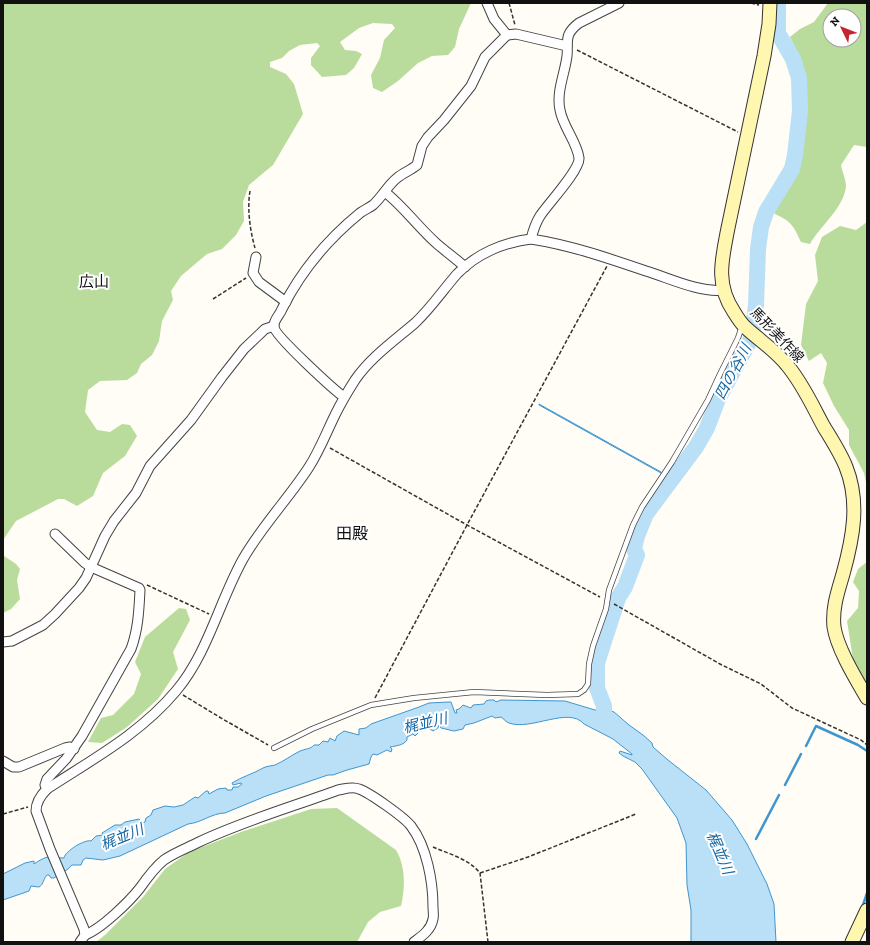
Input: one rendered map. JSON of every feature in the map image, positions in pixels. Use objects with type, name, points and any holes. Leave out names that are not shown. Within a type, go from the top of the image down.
[{"type":"main road","name":"馬形美作線","points":[[770,3],[764,56],[723,256],[721,277],[727,302],[744,326],[787,365],[800,382],[846,466],[852,484],[855,504],[853,532],[835,601],[834,628],[851,670],[867,698]]},
{"type":"main road","points":[[852,942],[867,910]]},
{"type":"street","points":[[487,3],[494,19],[507,35]]},
{"type":"street","points":[[531,239],[534,228],[540,216],[575,170],[579,160],[558,102],[569,35],[574,27],[586,19],[619,3]]},
{"type":"street","points":[[344,397],[314,371],[275,332],[274,326],[292,289],[309,264],[319,253],[360,213],[372,205],[396,178],[418,165],[422,146],[428,137],[444,120],[471,86],[485,57],[507,35],[516,34],[567,46]]},
{"type":"street","points":[[385,192],[404,208],[416,224],[437,244],[464,267]]},
{"type":"street","points":[[82,938],[84,929],[50,849],[36,811],[36,805],[47,789],[128,736],[154,715],[178,690],[199,656],[244,557],[310,465],[322,444],[344,397],[372,359],[424,314],[464,267],[476,258],[513,241],[531,239],[552,242],[610,259],[694,287],[714,291],[723,290]]},
{"type":"street","points":[[256,257],[253,274],[259,282],[286,302]]},
{"type":"street","points":[[3,642],[12,641],[48,621],[79,588],[91,567],[105,536],[114,521],[136,493],[150,466],[191,420],[222,376],[244,349],[265,329],[274,326]]},
{"type":"street","points":[[47,789],[45,785],[47,779],[74,749],[131,649],[136,636],[140,588],[91,567],[85,563],[56,534]]},
{"type":"street","points":[[3,761],[13,767],[19,767],[65,748],[70,747],[74,749]]},
{"type":"street","points":[[82,938],[102,925],[139,888],[150,873],[163,861],[175,853],[215,834],[338,790],[351,787],[358,788],[372,796],[405,820],[412,827],[420,843],[431,876],[433,920],[425,934],[414,942]]},
{"type":"lane","points":[[274,748],[371,705],[414,698],[474,692],[547,695],[578,694],[584,690],[588,684],[589,664],[593,646],[606,609],[609,590],[636,519],[698,418],[744,326]]},
{"type":"path","points":[[510,3],[516,34]]},
{"type":"path","points":[[567,46],[747,136]]},
{"type":"path","points":[[250,191],[250,228],[256,257]]},
{"type":"path","points":[[371,705],[467,525],[607,269],[610,259]]},
{"type":"path","points":[[212,299],[253,274]]},
{"type":"path","points":[[322,444],[720,664],[761,684],[792,708],[861,740],[867,745]]},
{"type":"path","points":[[146,584],[216,617]]},
{"type":"path","points":[[178,690],[183,695],[221,718],[274,748]]},
{"type":"path","points":[[3,814],[36,805]]},
{"type":"path","points":[[480,874],[528,857],[636,814]]},
{"type":"path","points":[[420,843],[423,842],[470,863],[480,874],[488,942]]},
{"type":"green space","points":[[3,3],[471,3],[459,29],[455,47],[448,55],[432,56],[418,63],[398,81],[382,92],[373,88],[371,75],[380,58],[384,40],[395,28],[392,24],[373,23],[359,28],[340,42],[345,50],[356,51],[362,54],[354,68],[346,75],[322,77],[311,65],[311,58],[320,46],[317,43],[300,45],[289,51],[282,58],[270,62],[270,67],[286,74],[294,84],[303,114],[273,165],[249,185],[243,202],[244,221],[236,235],[222,249],[207,254],[181,276],[171,291],[173,300],[162,321],[159,341],[152,355],[141,364],[137,373],[127,380],[100,381],[88,390],[85,412],[97,430],[110,432],[122,424],[130,425],[137,436],[125,456],[103,473],[93,496],[77,506],[64,499],[58,499],[16,521],[3,540]]},
{"type":"green space","points":[[828,3],[867,3],[867,147],[854,145],[841,165],[846,186],[841,202],[810,244],[801,242],[791,225],[785,219],[775,214],[775,203],[790,181],[797,161],[804,86],[800,57],[790,37],[800,29],[814,22],[822,11],[822,48],[862,48],[862,8],[824,8]]},
{"type":"green space","points":[[867,222],[867,487],[864,473],[849,445],[849,430],[834,406],[823,383],[827,363],[821,353],[809,361],[801,345],[806,304],[818,281],[815,255],[822,237],[840,226],[856,230]]},
{"type":"green space","points":[[3,551],[4,556],[16,564],[20,569],[17,580],[20,599],[11,609],[3,613]]},
{"type":"green space","points":[[867,562],[867,684],[853,659],[847,621],[858,608],[859,591],[853,582],[858,569]]},
{"type":"green space","points":[[179,608],[186,609],[190,620],[173,652],[178,669],[158,699],[127,727],[102,743],[88,742],[101,718],[113,715],[134,694],[141,674],[135,662],[145,637]]},
{"type":"green space","points":[[337,808],[396,850],[402,863],[404,885],[401,906],[380,912],[368,922],[357,942],[96,942],[143,897],[165,869],[189,852],[241,832],[311,809]]},
{"type":"water","points":[[539,405],[661,472],[661,473]]},
{"type":"water","name":"梶並川","points":[[489,700],[494,700],[496,702],[501,700],[565,701],[595,710],[598,710],[600,707],[614,712],[643,735],[652,743],[653,747],[706,790],[732,820],[747,844],[767,884],[774,904],[776,942],[691,942],[691,910],[687,885],[686,843],[677,818],[642,769],[635,762],[619,753],[620,751],[632,754],[613,739],[577,719],[569,717],[518,725],[508,723],[501,717],[495,718],[492,716],[465,725],[463,729],[454,731],[441,728],[439,724],[438,728],[433,731],[428,728],[421,731],[418,729],[418,733],[415,736],[413,734],[407,737],[407,740],[404,743],[390,747],[392,749],[391,752],[387,750],[377,755],[373,754],[369,764],[333,775],[328,775],[266,796],[225,813],[220,813],[188,824],[120,856],[103,860],[86,858],[83,860],[81,865],[72,865],[54,878],[47,875],[39,887],[31,886],[29,891],[3,900],[3,874],[25,863],[34,861],[34,864],[48,857],[64,858],[68,852],[76,846],[84,842],[91,841],[96,836],[103,835],[102,833],[115,825],[121,825],[125,822],[139,819],[141,823],[145,822],[146,818],[151,815],[153,810],[165,806],[174,807],[183,805],[195,797],[198,798],[206,791],[208,791],[209,794],[218,789],[226,788],[227,790],[232,790],[233,787],[238,787],[242,784],[233,785],[232,783],[264,767],[282,762],[300,751],[314,745],[319,745],[323,741],[328,742],[330,738],[335,741],[337,736],[344,731],[359,735],[359,729],[366,728],[371,724],[429,703],[451,702],[455,713],[457,713],[456,710],[463,705],[471,708],[473,705],[484,704]]},
{"type":"waterway","name":"四の谷川","points":[[604,722],[604,706],[597,688],[597,663],[618,598],[625,587],[637,555],[634,549],[637,536],[646,514],[696,447],[707,428],[718,399],[752,337],[756,305],[758,249],[761,227],[766,212],[792,169],[800,111],[799,78],[793,59],[778,33],[778,3]]},
{"type":"waterway","points":[[806,746],[816,726],[858,745],[867,751]]},
{"type":"waterway","points":[[785,785],[801,754]]},
{"type":"waterway","points":[[756,839],[779,795]]},
{"type":"waterway","points":[[862,908],[867,893]]},
{"type":"district","name":"広山","points":[[94,282]]},
{"type":"district","name":"田殿","points":[[352,533]]}]
